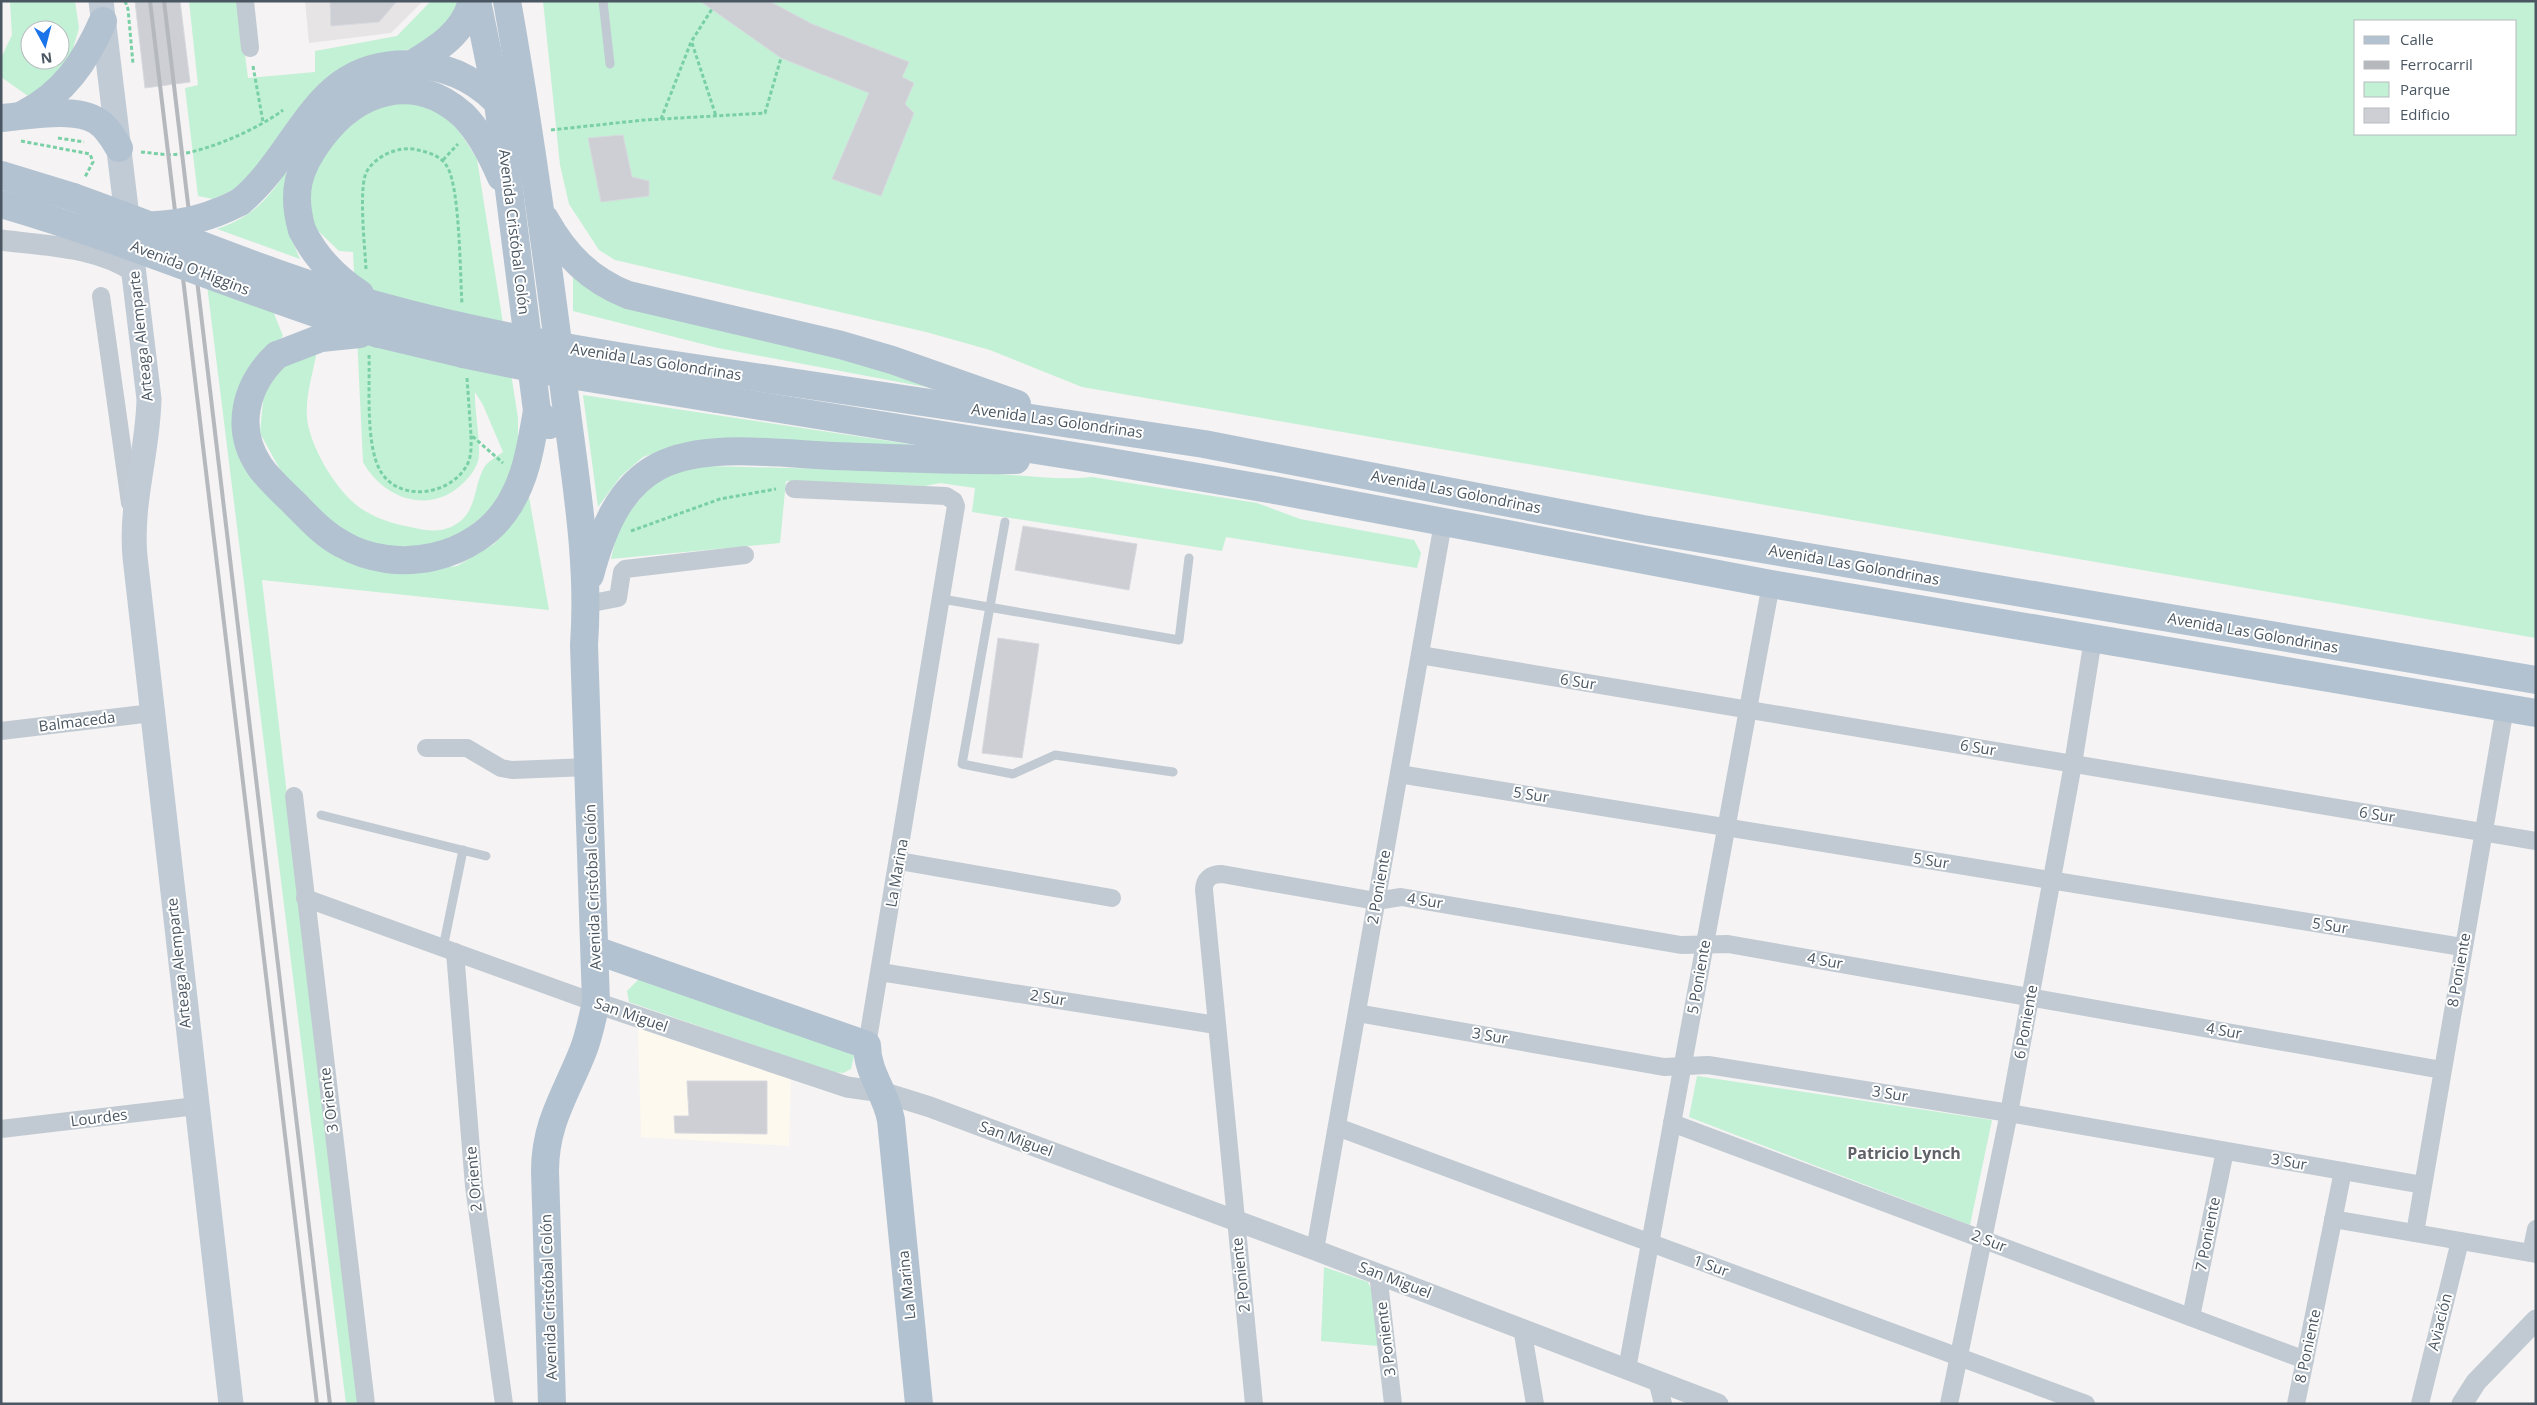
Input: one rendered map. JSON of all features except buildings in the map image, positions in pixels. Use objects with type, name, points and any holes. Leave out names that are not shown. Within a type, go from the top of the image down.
[{"type":"main road","points":[[412,64],[441,45],[462,26],[468,17],[472,1]]},
{"type":"main road","name":"Avenida Cristóbal Colón","points":[[379,334],[321,338],[277,355],[257,377],[246,405],[246,433],[254,458],[270,479],[321,529],[343,545],[374,557],[423,559],[454,551],[482,535],[502,515],[523,480],[537,411],[498,104],[477,1]]},
{"type":"main road","name":"Avenida Cristóbal Colón","points":[[507,1],[532,145],[572,451],[587,596],[584,645],[596,1003],[584,1050],[557,1108],[546,1142],[545,1171],[552,1404]]},
{"type":"main road","points":[[13,124],[46,101],[76,73],[94,41],[102,11]]},
{"type":"main road","name":"Arteaga Alemparte","points":[[102,11],[130,145],[134,272],[149,399],[146,444],[133,521],[135,557],[231,1404]]},
{"type":"main road","points":[[152,225],[199,219],[240,202],[260,184],[316,106],[346,80],[372,69],[412,64],[446,70],[462,76],[476,84],[498,104],[532,145]]},
{"type":"main road","points":[[376,305],[355,291],[326,266],[316,254],[302,230],[297,202],[297,186],[306,160],[340,115],[360,101],[388,92],[406,91],[442,100],[464,117],[488,150],[510,199]]},
{"type":"main road","points":[[13,124],[73,114],[88,116],[130,145]]},
{"type":"main road","name":"Avenida O'Higgins","points":[[1,175],[152,225],[304,282],[376,305]]},
{"type":"main road","name":"Avenida O'Higgins","points":[[1,204],[94,232],[296,308],[379,334]]},
{"type":"main road","points":[[540,209],[550,228],[576,263],[591,276],[612,288],[645,300],[892,360],[1062,422]]},
{"type":"main road","name":"Avenida Las Golondrinas","points":[[376,305],[441,322],[541,343],[714,372],[1204,444],[1630,542],[1771,584],[2536,713]]},
{"type":"main road","name":"Avenida Las Golondrinas","points":[[379,334],[546,371],[1099,460],[1280,491],[1443,524],[1808,558],[2536,680]]},
{"type":"main road","points":[[537,411],[572,451]]},
{"type":"main road","points":[[587,596],[599,543],[608,523],[625,495],[644,476],[665,463],[691,455],[730,452],[911,459],[1099,460]]},
{"type":"main road","points":[[1771,584],[1784,568],[1808,558]]},
{"type":"main road","points":[[2509,675],[2536,672]]},
{"type":"main road","points":[[595,950],[867,1045]]},
{"type":"main road","name":"La Marina","points":[[867,1045],[870,1070],[882,1092],[889,1112],[919,1404]]},
{"type":"street","points":[[245,1],[250,48]]},
{"type":"street","name":"Avenida O'Higgins","points":[[1,240],[100,254],[134,272]]},
{"type":"street","name":"Arteaga Alemparte","points":[[101,296],[133,521]]},
{"type":"street","name":"La Marina","points":[[794,488],[950,498],[956,506],[899,861],[867,1045]]},
{"type":"street","name":"2 Poniente","points":[[1315,1250],[1443,524]]},
{"type":"street","points":[[587,596],[618,598],[622,572],[627,568],[745,555]]},
{"type":"street","name":"5 Poniente","points":[[1627,1369],[1771,584]]},
{"type":"street","name":"6 Poniente","points":[[1950,1404],[2009,1114],[2073,764],[2093,638]]},
{"type":"street","name":"6 Sur","points":[[1420,655],[2536,841]]},
{"type":"street","name":"8 Poniente","points":[[2415,1233],[2462,947],[2505,708]]},
{"type":"street","name":"Balmaceda","points":[[1,731],[152,713]]},
{"type":"street","points":[[426,748],[467,748],[480,754],[493,764],[512,770],[589,767]]},
{"type":"street","name":"5 Sur","points":[[1399,774],[2462,947]]},
{"type":"street","name":"3 Oriente","points":[[294,796],[366,1404]]},
{"type":"street","points":[[899,861],[1112,898]]},
{"type":"street","name":"4 Sur","points":[[1208,878],[1222,874],[1376,901],[1401,897],[1681,945],[1728,944],[2442,1070]]},
{"type":"street","name":"2 Poniente","points":[[1208,878],[1204,890],[1254,1404]]},
{"type":"street","name":"San Miguel","points":[[305,898],[596,1003],[847,1087],[882,1092],[930,1107],[1378,1273],[1718,1404]]},
{"type":"street","name":"2 Oriente","points":[[449,950],[474,1186],[504,1404]]},
{"type":"street","name":"2 Sur","points":[[880,972],[1216,1025]]},
{"type":"street","name":"3 Sur","points":[[1357,1013],[1664,1067],[1708,1065],[2423,1184]]},
{"type":"street","name":"Lourdes","points":[[1,1129],[196,1106]]},
{"type":"street","name":"2 Sur","points":[[1672,1123],[2305,1360]]},
{"type":"street","name":"1 Sur","points":[[1337,1127],[2086,1404]]},
{"type":"street","name":"7 Poniente","points":[[2191,1317],[2225,1151]]},
{"type":"street","name":"8 Poniente","points":[[2296,1404],[2344,1171]]},
{"type":"street","points":[[2334,1219],[2533,1254],[2536,1229]]},
{"type":"street","name":"Aviación","points":[[2420,1404],[2460,1241]]},
{"type":"street","name":"3 Poniente","points":[[1378,1273],[1393,1404]]},
{"type":"street","points":[[2462,1404],[2476,1382],[2536,1320]]},
{"type":"street","points":[[1522,1328],[1535,1404]]},
{"type":"street","points":[[1657,1380],[1663,1404]]},
{"type":"lane","points":[[603,1],[610,64]]},
{"type":"lane","points":[[1006,522],[962,764],[1013,774],[1055,755],[1172,772]]},
{"type":"lane","points":[[942,599],[1179,640],[1189,558]]},
{"type":"lane","points":[[321,815],[486,856]]},
{"type":"lane","points":[[449,950],[463,850]]},
{"type":"path","points":[[125,1],[128,9],[133,66]]},
{"type":"path","points":[[661,119],[691,42],[712,9]]},
{"type":"path","points":[[691,42],[716,116]]},
{"type":"path","points":[[250,48],[263,122]]},
{"type":"path","points":[[532,145],[661,119],[765,113],[781,58]]},
{"type":"path","points":[[130,145],[141,152],[169,155],[182,154],[212,145],[263,122],[290,105]]},
{"type":"path","points":[[13,124],[90,154]]},
{"type":"path","points":[[608,523],[613,530],[623,533],[720,499],[766,490],[794,488]]},
{"type":"shaded area","points":[[305,1],[423,1],[391,33],[309,43]]},
{"type":"shaded area","points":[[652,1027],[791,1076],[789,1146],[641,1137],[638,1030]]},
{"type":"green space","points":[[10,1],[75,1],[79,28],[70,59],[70,20],[20,20],[20,70],[59,70],[31,98],[1,77],[1,58],[12,35]]},
{"type":"green space","points":[[189,1],[238,1],[248,78],[315,72],[315,51],[397,36],[431,1],[461,1],[455,14],[431,41],[410,49],[363,60],[242,186],[213,199],[198,196],[185,88],[198,85]]},
{"type":"green space","points":[[543,1],[2536,1],[2536,638],[1082,387],[990,350],[926,332],[615,260],[599,250],[569,204],[560,165]]},
{"type":"green space","points":[[410,103],[434,110],[443,115],[464,138],[477,159],[518,418],[518,451],[503,499],[449,544],[390,551],[341,532],[283,475],[260,433],[264,391],[276,368],[317,350],[307,400],[307,419],[312,439],[327,469],[340,488],[354,503],[373,516],[388,522],[420,529],[436,530],[451,527],[460,522],[471,508],[485,466],[503,452],[483,405],[475,392],[479,447],[478,461],[468,478],[447,495],[434,499],[420,500],[406,498],[393,493],[371,474],[363,462],[353,252],[339,251],[308,221],[309,182],[331,143],[374,106]]},
{"type":"green space","points":[[287,171],[284,196],[285,216],[300,259],[217,229],[240,219],[257,207]]},
{"type":"green space","points":[[573,275],[600,297],[648,313],[852,361],[931,388],[718,348],[573,311]]},
{"type":"green space","points":[[207,285],[273,311],[283,336],[252,368],[238,435],[335,552],[421,571],[457,566],[494,544],[512,524],[529,497],[549,610],[262,580],[358,1404],[346,1404]]},
{"type":"green space","points":[[583,395],[922,446],[670,448],[643,457],[621,476],[598,507]]},
{"type":"green space","points":[[705,466],[979,473],[1050,478],[1092,477],[1257,503],[1300,519],[1414,540],[1421,553],[1417,568],[1226,537],[1222,551],[972,512],[975,488],[940,483],[925,486],[786,481],[780,543],[611,559],[619,524],[655,481],[678,470]]},
{"type":"green space","points":[[640,978],[847,1049],[854,1056],[851,1069],[843,1073],[832,1072],[629,1002],[627,991]]},
{"type":"green space","points":[[1697,1076],[1992,1120],[1970,1225],[1689,1117]]},
{"type":"green space","points":[[1324,1267],[1368,1282],[1374,1295],[1378,1346],[1321,1341]]},
{"type":"railway","points":[[150,1],[317,1404]]},
{"type":"railway","points":[[164,1],[330,1404]]},
{"type":"district","name":"Patricio Lynch","points":[[1904,1153]]}]
